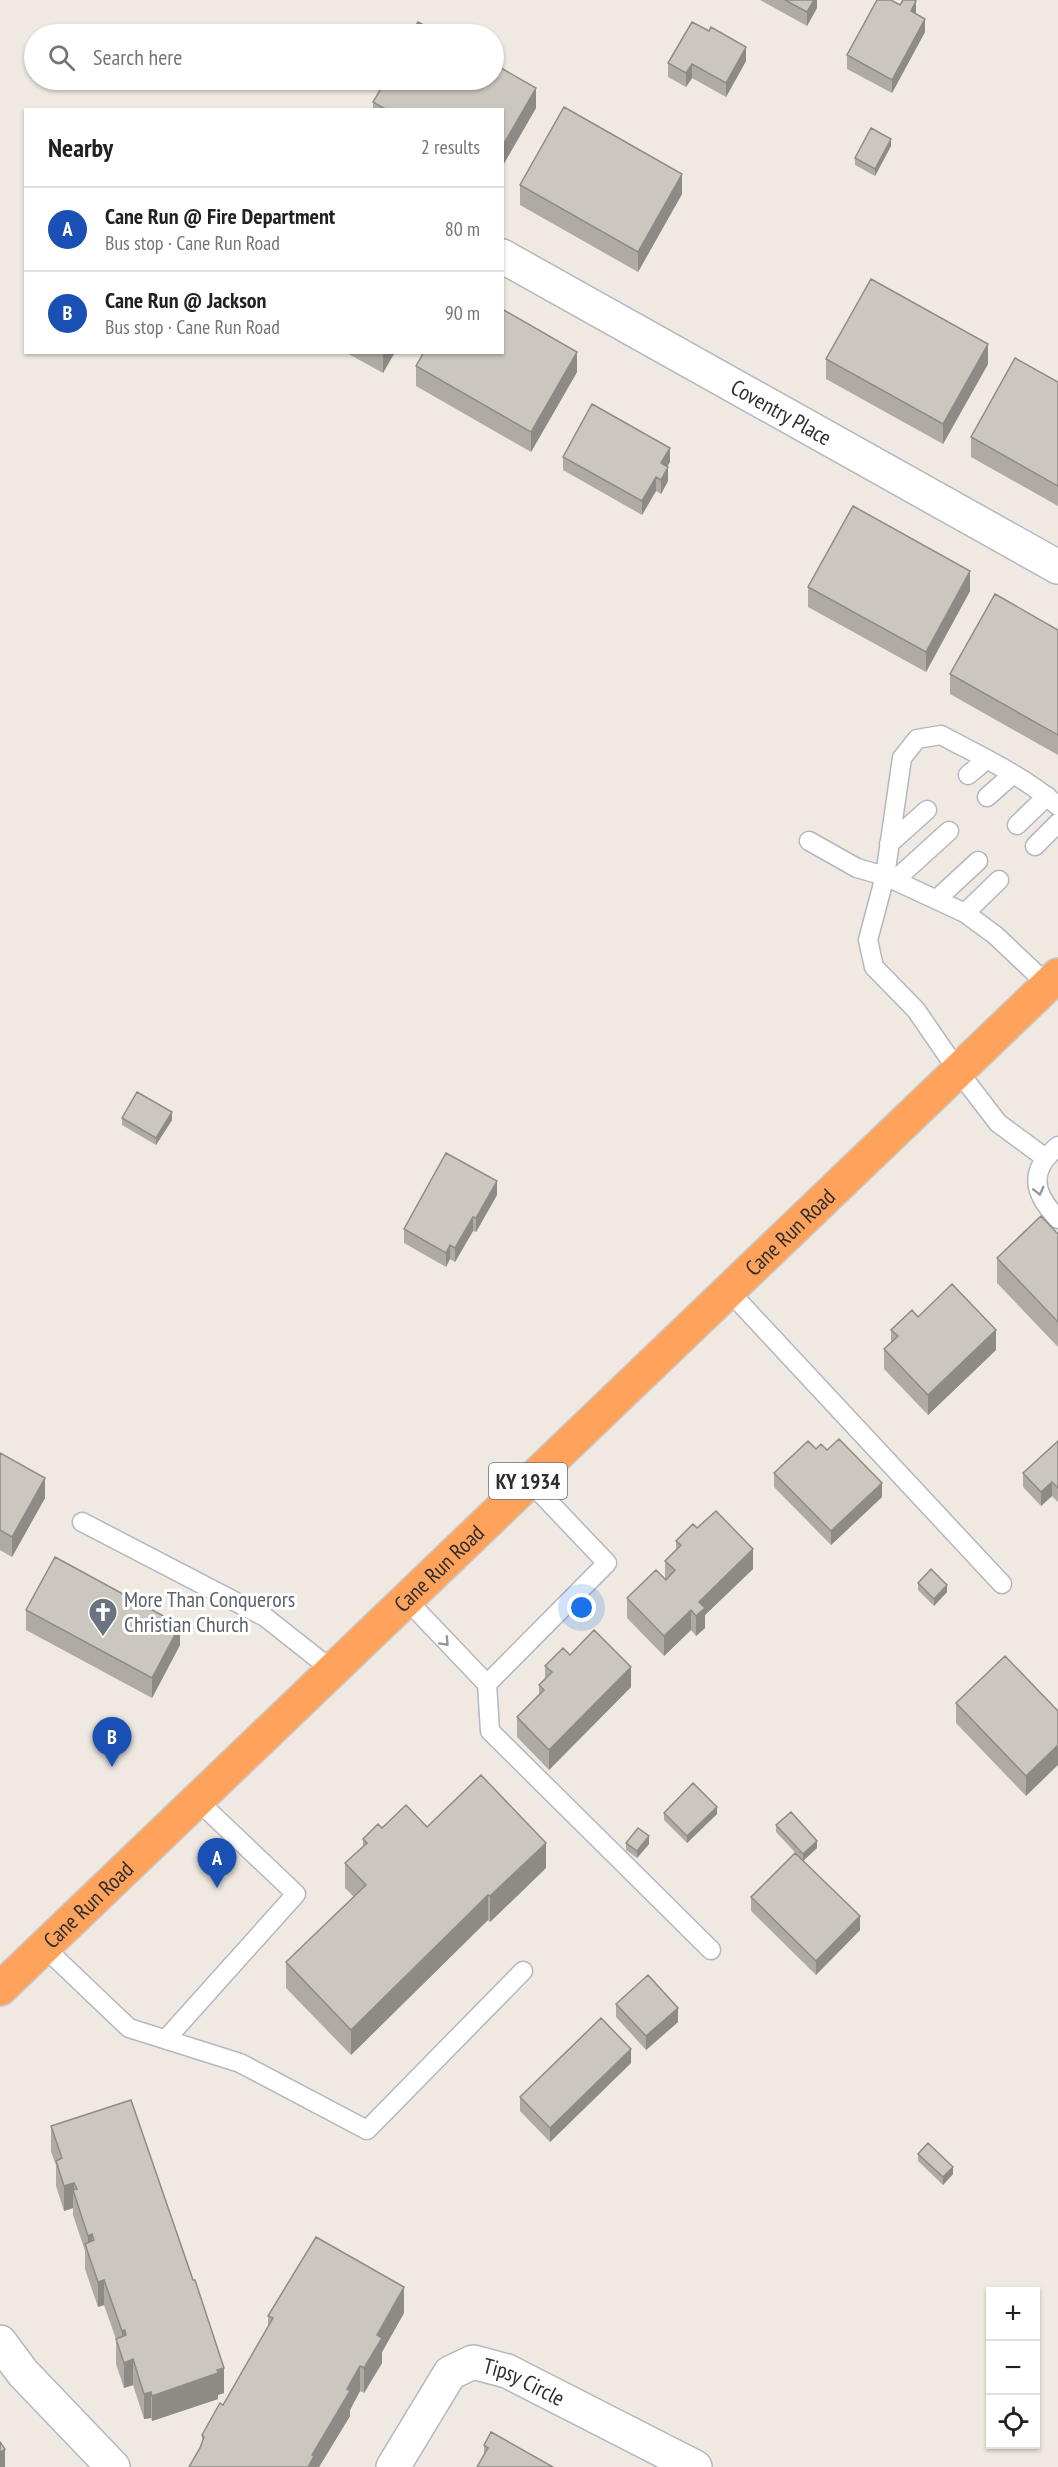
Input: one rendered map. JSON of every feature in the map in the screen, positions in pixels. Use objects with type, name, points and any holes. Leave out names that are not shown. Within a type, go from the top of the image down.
[{"type":"highway","name":"Cane Run Road","points":[[0,1989],[1053,980]]},
{"type":"street","name":"Coventry Place","points":[[504,257],[1058,567]]},
{"type":"street","points":[[0,2342],[23,2373],[113,2467]]},
{"type":"street","name":"Tipsy Circle","points":[[393,2467],[450,2373],[472,2362],[507,2371],[695,2467]]},
{"type":"lane","points":[[1017,825],[1053,801],[941,735],[917,740],[902,758],[889,844],[890,878],[868,940],[874,967],[916,1010],[958,1071],[998,1123],[1051,1152],[1036,1179],[1042,1203],[1058,1219]]},
{"type":"lane","points":[[968,776],[986,760]]},
{"type":"lane","points":[[987,797],[1012,775]]},
{"type":"lane","points":[[889,844],[927,810]]},
{"type":"lane","points":[[1035,846],[1058,823]]},
{"type":"lane","points":[[890,878],[949,831]]},
{"type":"lane","points":[[809,841],[857,868],[890,878],[966,913],[1053,980]]},
{"type":"lane","points":[[937,899],[978,861]]},
{"type":"lane","points":[[966,913],[999,880]]},
{"type":"lane","points":[[728,1290],[1002,1584]]},
{"type":"lane","points":[[488,1684],[607,1563],[529,1481]]},
{"type":"lane","points":[[82,1521],[265,1617],[332,1670]]},
{"type":"lane","points":[[406,1599],[488,1684],[490,1731],[711,1950]]},
{"type":"lane","points":[[166,2039],[296,1894],[197,1800]]},
{"type":"lane","points":[[44,1947],[129,2028],[240,2063],[367,2130],[523,1971]]},
{"type":"building","points":[[785,0],[814,0],[807,12]]},
{"type":"building","points":[[877,0],[891,0],[900,5],[903,0],[914,0],[916,1],[911,11],[925,19],[892,80],[847,55]]},
{"type":"building","points":[[692,22],[709,31],[711,27],[746,47],[726,83],[692,64],[686,73],[668,63]]},
{"type":"building","points":[[504,70],[536,88],[504,144],[504,108],[384,108],[373,102],[380,90],[504,90]]},
{"type":"building","points":[[564,107],[682,174],[638,252],[520,185]]},
{"type":"building","points":[[871,128],[891,139],[875,169],[855,158]]},
{"type":"building","points":[[871,279],[988,344],[943,424],[826,359]]},
{"type":"building","points":[[504,310],[577,352],[531,432],[416,366],[423,354],[504,354]]},
{"type":"building","points":[[1015,358],[1058,382],[1058,486],[971,437]]},
{"type":"building","points":[[592,404],[670,448],[661,463],[668,467],[661,480],[656,477],[642,501],[563,457]]},
{"type":"building","points":[[853,506],[970,571],[926,652],[808,587]]},
{"type":"building","points":[[995,594],[1058,630],[1058,735],[950,674]]},
{"type":"building","points":[[137,1092],[172,1112],[156,1138],[122,1118]]},
{"type":"building","points":[[446,1153],[497,1181],[476,1218],[473,1217],[455,1248],[450,1245],[446,1253],[404,1229]]},
{"type":"building","points":[[1041,1216],[1058,1234],[1058,1322],[997,1258]]},
{"type":"building","points":[[952,1284],[996,1330],[928,1395],[884,1349],[898,1336],[891,1330],[912,1310],[918,1317]]},
{"type":"building","points":[[839,1439],[882,1483],[831,1531],[774,1473],[808,1441],[816,1449],[821,1444],[827,1450]]},
{"type":"building","points":[[1058,1441],[1058,1488],[1052,1482],[1041,1492],[1023,1473]]},
{"type":"building","points":[[0,1453],[45,1478],[12,1537],[0,1530]]},
{"type":"building","points":[[716,1511],[753,1549],[699,1602],[705,1608],[696,1616],[691,1610],[664,1636],[627,1598],[656,1570],[666,1580],[675,1570],[665,1561],[681,1545],[676,1541],[693,1524],[697,1528]]},
{"type":"building","name":"More Than Conquerors Christian Church","points":[[55,1557],[180,1625],[152,1678],[26,1610]]},
{"type":"building","points":[[931,1569],[947,1585],[934,1599],[918,1583]]},
{"type":"building","points":[[594,1630],[631,1667],[549,1750],[517,1717],[544,1690],[539,1685],[552,1672],[545,1666],[563,1648],[570,1655]]},
{"type":"building","points":[[1005,1656],[1058,1711],[1058,1745],[1026,1776],[956,1703]]},
{"type":"building","points":[[481,1775],[546,1843],[490,1896],[488,1895],[351,2030],[286,1962],[366,1885],[345,1863],[367,1843],[363,1839],[378,1824],[382,1828],[406,1805],[427,1827]]},
{"type":"building","points":[[693,1783],[717,1807],[687,1836],[664,1813]]},
{"type":"building","points":[[791,1812],[817,1841],[803,1854],[776,1825]]},
{"type":"building","points":[[638,1828],[649,1836],[637,1851],[626,1843]]},
{"type":"building","points":[[795,1853],[860,1916],[816,1961],[751,1897]]},
{"type":"building","points":[[648,1975],[678,2008],[646,2036],[616,2004]]},
{"type":"building","points":[[601,2018],[631,2049],[550,2128],[520,2097]]},
{"type":"building","points":[[131,2100],[224,2368],[217,2370],[218,2373],[152,2396],[151,2392],[144,2394],[133,2359],[124,2363],[116,2339],[126,2335],[125,2330],[122,2331],[104,2280],[98,2282],[85,2244],[94,2240],[92,2234],[88,2236],[73,2190],[77,2189],[74,2183],[64,2186],[56,2161],[62,2158],[51,2126]]},
{"type":"building","points":[[928,2143],[953,2167],[943,2177],[918,2154]]},
{"type":"building","points":[[316,2237],[404,2287],[377,2335],[382,2338],[364,2368],[360,2366],[347,2389],[350,2391],[312,2455],[314,2456],[308,2467],[189,2467],[200,2448],[204,2437],[202,2435],[220,2403],[223,2405],[273,2318],[268,2316]]},
{"type":"building","points":[[491,2432],[553,2467],[477,2467],[488,2448],[484,2445]]},
{"type":"building","points":[[0,2442],[5,2449],[0,2453]]},
{"type":"place","name":"More Than Conquerors Christian Church","points":[[103,1638]]},
{"type":"place","name":"Cane Run @ Jackson","points":[[112,1767]]},
{"type":"place","name":"Cane Run @ Fire Department","points":[[217,1888]]}]
